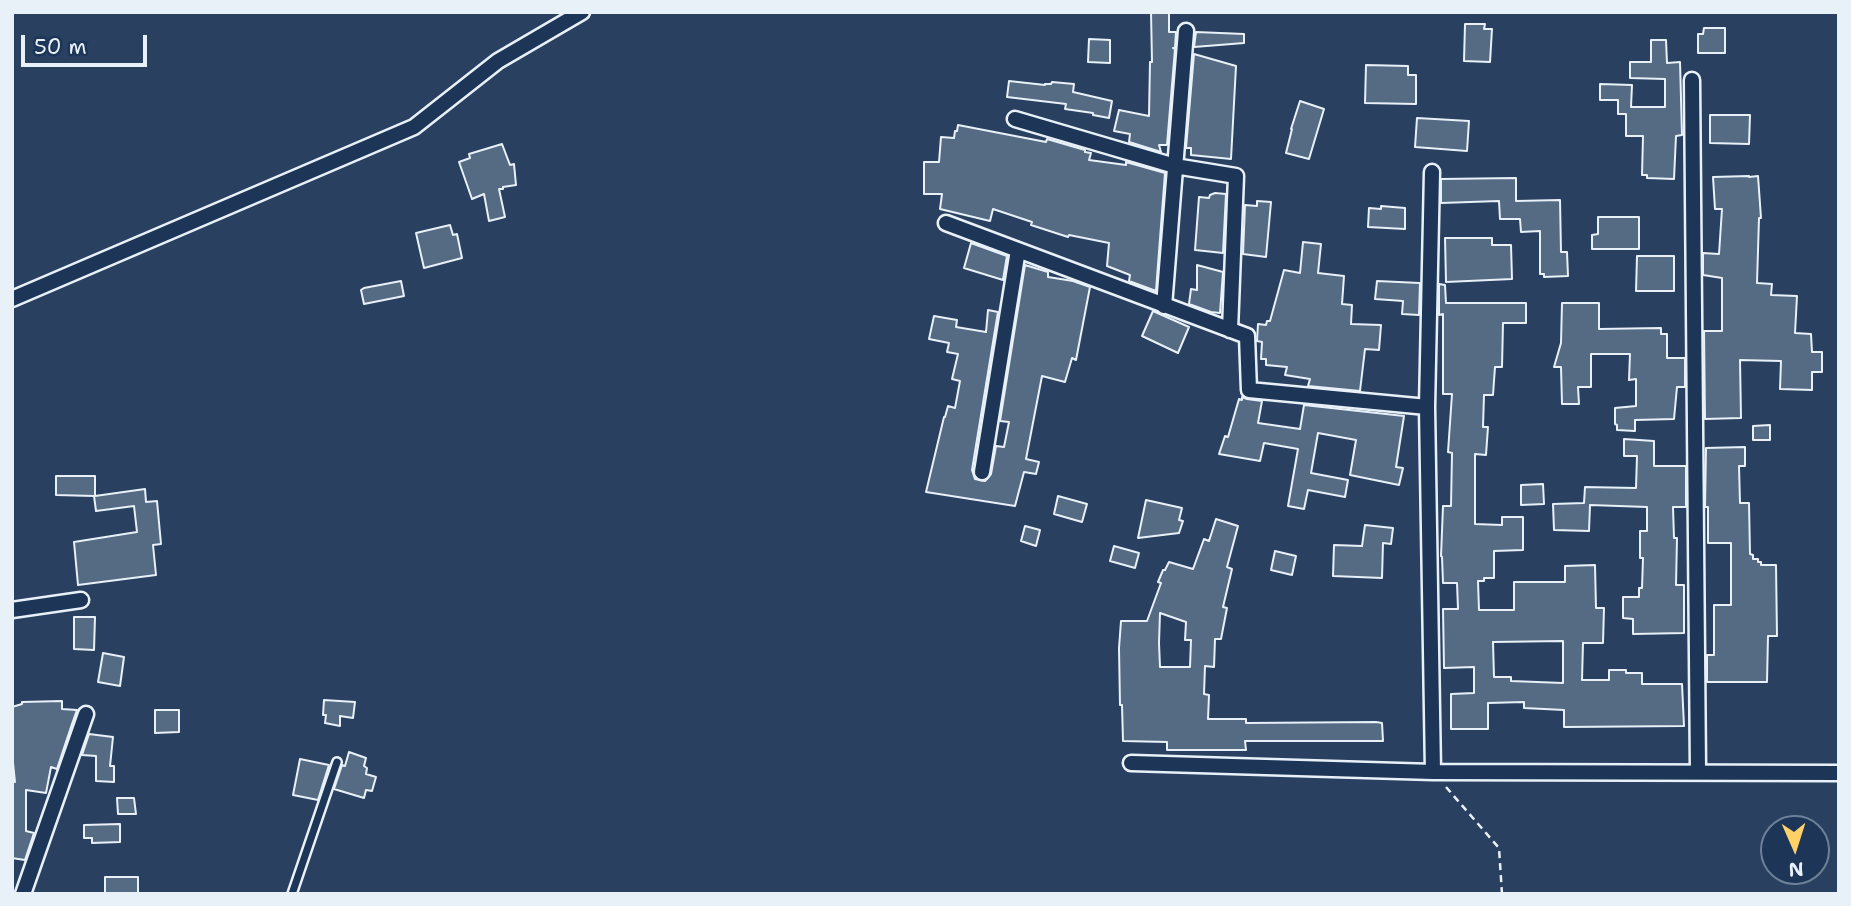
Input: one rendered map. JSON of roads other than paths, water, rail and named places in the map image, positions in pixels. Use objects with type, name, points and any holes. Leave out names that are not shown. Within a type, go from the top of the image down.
[{"type":"street","points":[[12,299],[414,127],[498,61],[582,12]]},
{"type":"street","points":[[1164,306],[1186,32]]},
{"type":"street","points":[[1692,80],[1698,771]]},
{"type":"street","points":[[1015,119],[1175,166],[1236,176],[1230,330]]},
{"type":"street","points":[[1432,172],[1427,407],[1433,772]]},
{"type":"street","points":[[946,223],[1247,336],[1250,390],[1427,407]]},
{"type":"street","points":[[982,472],[1018,250]]},
{"type":"street","points":[[12,610],[81,600]]},
{"type":"street","points":[[23,894],[86,714]]},
{"type":"street","points":[[1131,763],[1433,772],[1839,772]]},
{"type":"lane","points":[[292,894],[337,762]]}]
